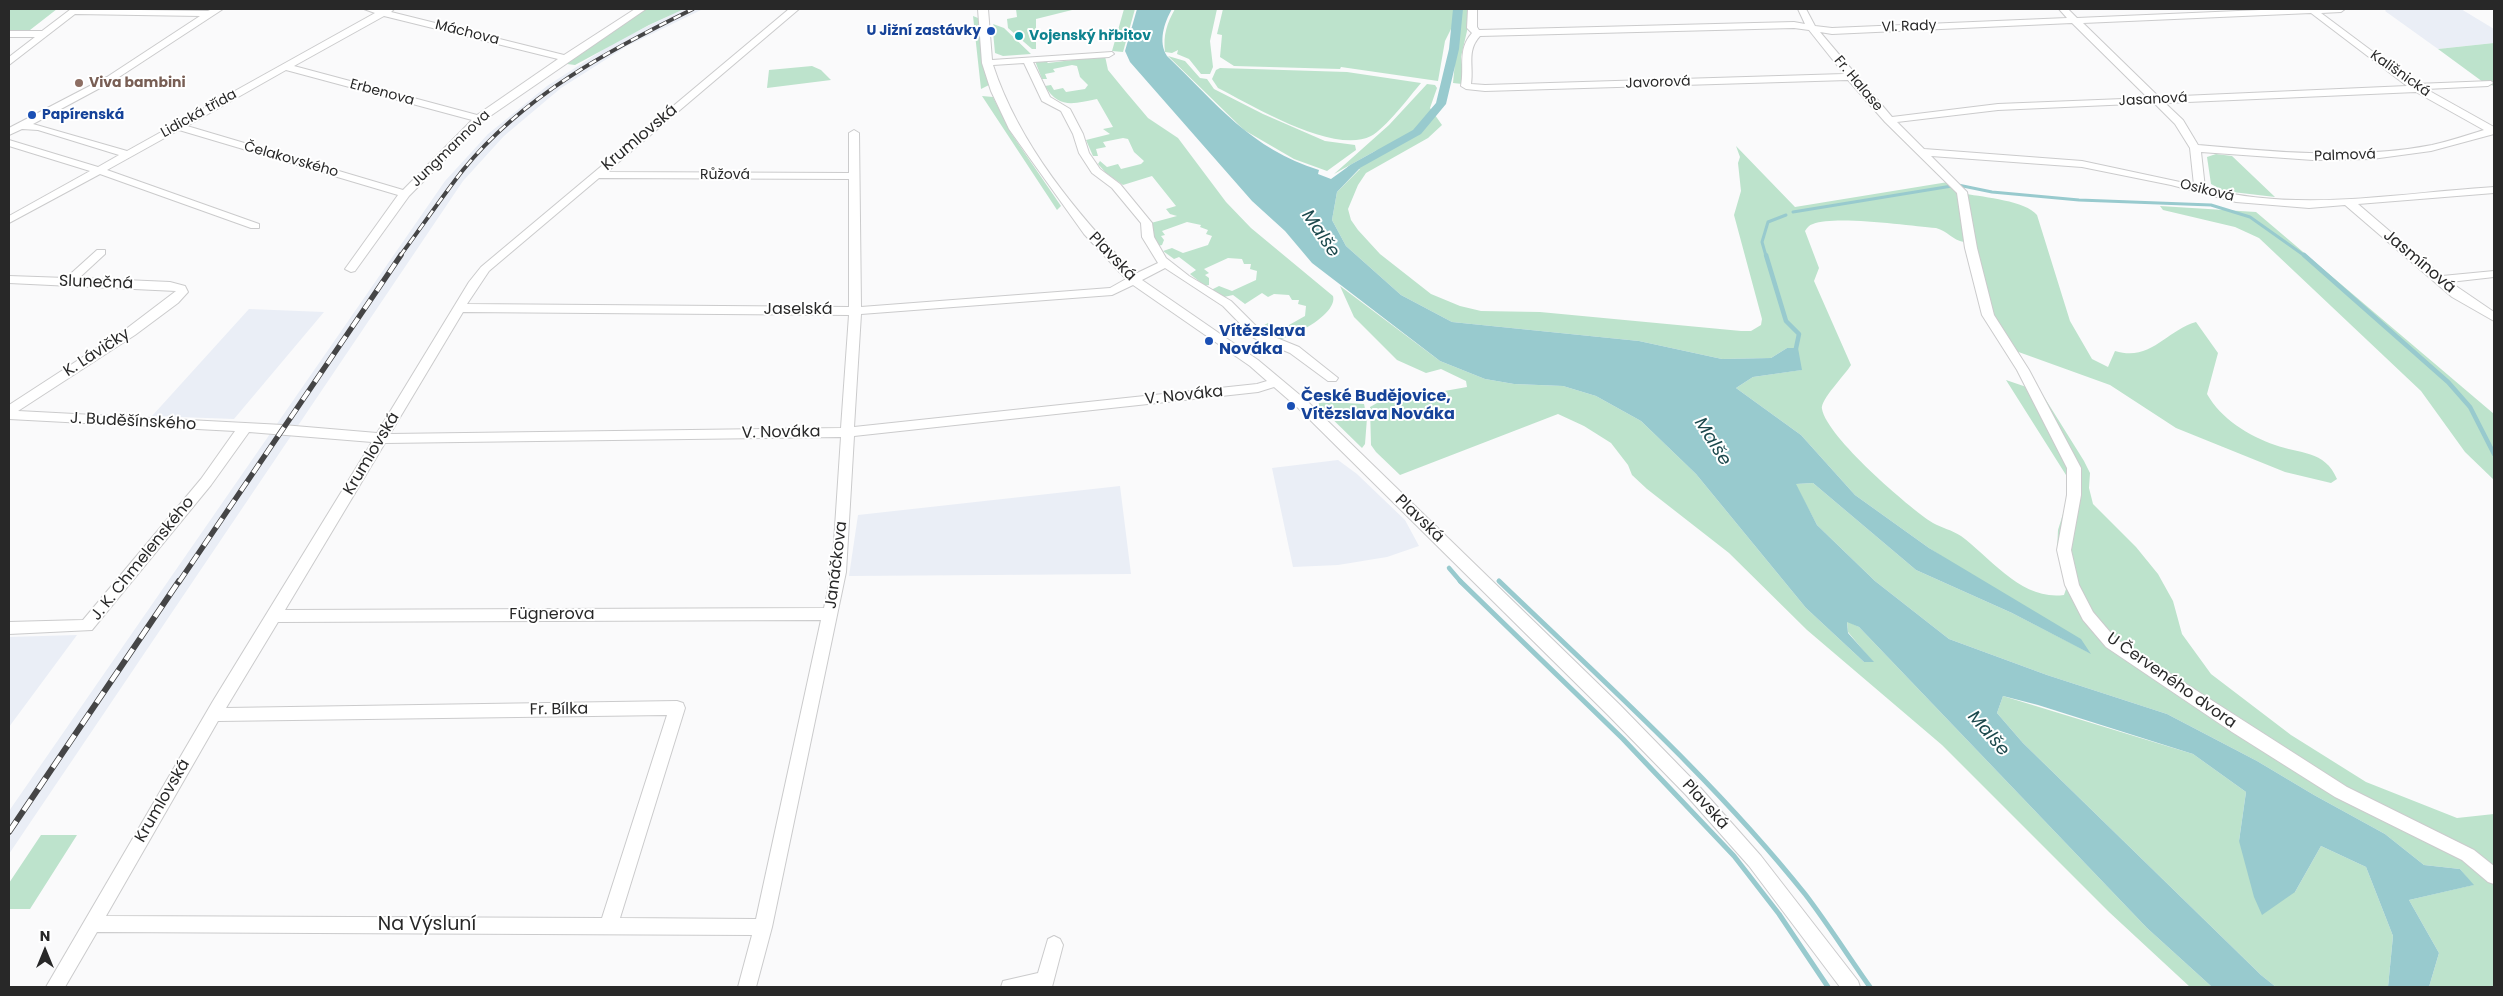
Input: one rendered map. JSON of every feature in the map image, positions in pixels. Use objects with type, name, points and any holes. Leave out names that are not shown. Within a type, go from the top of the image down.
[{"type":"street","name":"Máchova","points":[[368,9],[387,11],[566,58]]},
{"type":"street","name":"Jungmannova","points":[[353,264],[405,194],[479,119],[566,58],[641,9]]},
{"type":"street","name":"Krumlovská","points":[[55,987],[214,714],[459,308],[486,269],[794,9]]},
{"type":"street","name":"Plavská","points":[[983,9],[987,62],[996,91],[1014,129],[1071,211],[1134,280],[1254,363],[1277,382],[1466,563],[1692,790],[1755,861],[1851,987]]},
{"type":"street","points":[[1472,9],[1472,28],[1477,33]]},
{"type":"street","name":"Fr. Halase","points":[[1802,9],[1812,28],[1851,77],[1889,120],[1922,152]]},
{"type":"street","points":[[2064,9],[2178,122],[2195,148],[2200,189]]},
{"type":"street","name":"Kališnická","points":[[2312,9],[2416,88],[2494,130]]},
{"type":"street","name":"Vl. Rady","points":[[1477,33],[1794,25],[1832,31],[2341,9]]},
{"type":"street","points":[[9,62],[72,11],[214,11]]},
{"type":"street","points":[[9,132],[110,79],[214,11]]},
{"type":"street","name":"Lidická třída","points":[[9,220],[387,11]]},
{"type":"street","name":"Javorová","points":[[1477,33],[1469,40],[1464,57],[1466,86],[1485,88],[1851,77]]},
{"type":"street","points":[[9,34],[43,34]]},
{"type":"street","points":[[987,62],[1109,54]]},
{"type":"street","name":"Plavská","points":[[1031,59],[1046,99],[1065,109],[1078,134],[1084,153],[1096,171],[1116,186],[1146,223],[1146,234],[1152,250],[1166,263],[1203,290],[1230,306],[1253,332],[1265,340],[1289,348],[1332,378]]},
{"type":"street","name":"Erbenova","points":[[285,67],[479,119]]},
{"type":"street","name":"Jasanová","points":[[1889,120],[1998,107],[2488,84]]},
{"type":"street","points":[[9,125],[39,127],[126,154]]},
{"type":"street","name":"Čelakovského","points":[[177,126],[405,194]]},
{"type":"street","name":"Palmová","points":[[2195,148],[2267,156],[2324,158],[2376,155],[2431,148],[2494,130]]},
{"type":"street","name":"Janáčkova","points":[[747,987],[763,927],[839,572],[855,311],[854,134]]},
{"type":"street","points":[[9,143],[98,170],[255,226]]},
{"type":"street","name":"U Červeného dvora","points":[[1922,152],[1956,185],[1988,315],[2023,370],[2074,468],[2074,495],[2064,550],[2072,585],[2088,616],[2111,643],[2238,727],[2341,792],[2468,855],[2494,876]]},
{"type":"street","name":"Osiková","points":[[1922,152],[2082,164],[2236,198],[2273,203],[2309,205],[2494,190]]},
{"type":"street","name":"Růžová","points":[[597,175],[853,176]]},
{"type":"street","name":"Jasmínová","points":[[2347,201],[2456,294],[2494,317]]},
{"type":"street","points":[[69,282],[101,252]]},
{"type":"street","name":"Jaselská","points":[[459,308],[855,311],[1112,291],[1166,263]]},
{"type":"street","points":[[2440,280],[2494,274]]},
{"type":"street","name":"Slunečná","points":[[9,279],[170,286],[181,289],[182,292]]},
{"type":"street","name":"K. Lávičky","points":[[9,411],[147,320],[173,302],[182,292]]},
{"type":"street","name":"V. Nováka","points":[[252,428],[382,438],[849,432],[1258,388],[1277,382]]},
{"type":"street","name":"J. Buděšínského","points":[[9,415],[252,428]]},
{"type":"street","name":"J. K. Chmelenského","points":[[9,628],[87,626],[252,428]]},
{"type":"street","name":"Fügnerova","points":[[274,616],[831,614]]},
{"type":"street","name":"Fr. Bílka","points":[[214,714],[677,708],[609,925]]},
{"type":"street","name":"Na Výsluní","points":[[90,924],[763,927]]},
{"type":"street","points":[[1010,987],[1044,984],[1054,945]]},
{"type":"shaded area","points":[[683,9],[703,9],[627,46],[561,88],[504,136],[463,181],[9,854],[9,811],[445,181],[488,134],[547,86],[615,42]]},
{"type":"shaded area","points":[[2387,9],[2461,9],[2494,29],[2494,43],[2438,49],[2385,11]]},
{"type":"shaded area","points":[[249,309],[324,312],[234,419],[152,416]]},
{"type":"shaded area","points":[[1338,460],[1357,474],[1405,520],[1419,546],[1387,557],[1338,565],[1293,567],[1272,468]]},
{"type":"shaded area","points":[[1120,486],[1131,574],[849,576],[858,515]]},
{"type":"shaded area","points":[[77,635],[9,727],[9,637]]},
{"type":"green space","points":[[11,9],[57,9],[30,30],[9,30],[9,11]]},
{"type":"green space","points":[[645,9],[684,9],[649,25],[575,65],[559,63]]},
{"type":"green space","points":[[1016,9],[1076,9],[1036,19],[1036,49],[1032,49],[1008,28],[1007,19],[1017,17]]},
{"type":"green space","points":[[1124,9],[1135,9],[1123,52],[1112,51]]},
{"type":"green space","points":[[1175,9],[1217,9],[1210,41],[1213,67],[1210,74],[1201,74],[1189,59],[1177,54],[1178,50],[1172,53],[1165,52],[1166,29]]},
{"type":"green space","points":[[1223,9],[1455,9],[1453,25],[1445,41],[1438,81],[1341,67],[1340,69],[1234,66],[1220,57],[1222,35],[1217,34]]},
{"type":"green space","points":[[1460,9],[1469,9],[1467,31],[1461,57],[1464,81],[1462,84],[1453,83]]},
{"type":"green space","points":[[973,16],[978,18],[981,53],[989,85],[981,89]]},
{"type":"green space","points":[[993,24],[1004,28],[1031,54],[1003,56],[995,53],[993,32],[996,31]]},
{"type":"green space","points":[[2494,43],[2494,86],[2483,82],[2438,49]]},
{"type":"green space","points":[[1105,56],[1108,70],[1126,92],[1148,118],[1178,138],[1226,202],[1251,228],[1333,296],[1333,303],[1321,317],[1303,330],[1277,340],[1257,329],[1268,323],[1282,329],[1305,316],[1306,306],[1298,304],[1299,300],[1292,300],[1289,295],[1274,294],[1268,297],[1262,293],[1245,304],[1233,295],[1224,297],[1211,290],[1219,286],[1232,291],[1256,280],[1257,271],[1250,269],[1251,264],[1244,264],[1242,259],[1228,258],[1204,269],[1209,273],[1205,275],[1209,278],[1209,285],[1205,286],[1190,274],[1196,270],[1179,257],[1174,259],[1163,251],[1172,248],[1183,253],[1208,245],[1212,236],[1206,234],[1208,230],[1200,227],[1201,225],[1187,222],[1162,231],[1165,235],[1161,236],[1164,240],[1162,245],[1158,246],[1151,223],[1177,216],[1170,214],[1166,209],[1176,206],[1152,176],[1123,185],[1106,173],[1098,164],[1100,161],[1107,167],[1118,164],[1121,169],[1141,164],[1144,161],[1134,152],[1128,139],[1123,138],[1103,142],[1106,147],[1096,149],[1098,156],[1093,156],[1086,140],[1110,134],[1103,129],[1113,127],[1097,99],[1075,103],[1062,102],[1050,94],[1045,86],[1051,85],[1054,90],[1063,88],[1066,92],[1085,89],[1088,85],[1080,77],[1077,66],[1072,65],[1053,69],[1055,72],[1045,74],[1047,79],[1042,79],[1035,61],[1045,60],[1048,63]]},
{"type":"green space","points":[[1168,56],[1185,61],[1200,78],[1207,79],[1214,89],[1263,114],[1325,141],[1355,145],[1356,150],[1327,171],[1294,159],[1244,130]]},
{"type":"green space","points":[[812,66],[821,70],[831,80],[767,88],[769,70]]},
{"type":"green space","points":[[1220,68],[1347,72],[1421,83],[1383,127],[1371,136],[1355,140],[1336,139],[1294,126],[1218,88],[1212,79],[1216,70]]},
{"type":"green space","points":[[1427,84],[1435,85],[1437,88],[1430,108],[1442,125],[1428,138],[1366,173],[1358,185],[1348,209],[1351,220],[1358,230],[1380,254],[1431,294],[1460,306],[1481,311],[1540,312],[1751,331],[1761,325],[1762,319],[1734,215],[1741,191],[1738,163],[1740,157],[1736,146],[1795,207],[1948,182],[1957,190],[1964,242],[1936,228],[1873,222],[1824,222],[1810,225],[1805,231],[1819,268],[1814,281],[1851,365],[1822,405],[1827,421],[1870,471],[1921,515],[1933,523],[1961,536],[2021,585],[2049,595],[2064,595],[2066,589],[2057,551],[2058,530],[2070,491],[2066,475],[2006,380],[2041,392],[2090,473],[2089,488],[2093,504],[2136,547],[2158,574],[2173,601],[2182,634],[2211,674],[2291,735],[2366,782],[2457,818],[2494,814],[2494,987],[2429,987],[2439,953],[2409,900],[2473,885],[2460,869],[2424,865],[2385,834],[2257,761],[2167,714],[2047,675],[1949,639],[1875,581],[1817,525],[1795,484],[1813,483],[1916,570],[2012,613],[2090,653],[1929,548],[1855,495],[1801,435],[1736,388],[1753,377],[1801,370],[1787,348],[1771,358],[1722,359],[1639,341],[1452,322],[1401,295],[1346,246],[1332,220],[1337,192],[1360,169],[1354,167],[1377,150],[1334,174],[1389,125]]},
{"type":"green space","points":[[982,96],[993,97],[1011,133],[1061,206],[1057,210]]},
{"type":"green space","points":[[2216,154],[2232,156],[2275,197],[2224,191],[2211,184],[2207,157]]},
{"type":"green space","points":[[1966,194],[2014,203],[2032,210],[2037,215],[2070,321],[2092,359],[2108,367],[2115,351],[2128,353],[2148,349],[2185,326],[2196,322],[2218,353],[2207,394],[2220,411],[2236,426],[2255,437],[2318,458],[2326,463],[2337,479],[2331,483],[2285,472],[2176,428],[2110,385],[2013,350],[1994,317],[1973,238]]},
{"type":"green space","points":[[2160,206],[2256,212],[2494,414],[2494,480],[2465,452],[2421,391],[2259,238],[2235,227],[2163,210]]},
{"type":"green space","points":[[1340,286],[1440,361],[1485,379],[1514,384],[1563,386],[1596,396],[1641,421],[1696,474],[1806,608],[1864,662],[1873,662],[1848,632],[1847,621],[1859,627],[2147,928],[2212,987],[2190,987],[2109,912],[1942,745],[1807,630],[1729,553],[1647,489],[1632,475],[1628,465],[1611,443],[1584,426],[1558,414],[1400,475],[1371,445],[1370,407],[1377,403],[1467,387],[1466,381],[1441,369],[1426,373],[1397,360],[1354,317]]},
{"type":"green space","points":[[1319,403],[1364,404],[1367,418],[1365,444],[1362,448],[1318,405]]},
{"type":"green space","points":[[2003,696],[2193,754],[2246,792],[2239,841],[2295,892],[2321,846],[2366,867],[2393,936],[2388,987],[2276,987],[2261,975],[2023,743],[1997,713]]},
{"type":"green space","points":[[41,835],[77,835],[30,909],[9,909],[9,883]]},
{"type":"water","name":"Malše","points":[[1137,9],[1172,9],[1163,32],[1164,51],[1167,56],[1219,108],[1254,137],[1295,161],[1319,170],[1318,174],[1331,179],[1349,166],[1360,168],[1337,192],[1332,220],[1346,246],[1401,295],[1452,322],[1639,341],[1722,359],[1771,358],[1787,348],[1798,348],[1802,370],[1753,377],[1736,388],[1801,435],[1855,495],[1929,548],[2081,639],[2091,654],[2012,613],[1916,570],[1813,483],[1796,484],[1817,525],[1875,581],[1949,639],[2047,675],[2167,714],[2257,761],[2385,834],[2424,865],[2460,869],[2474,885],[2409,900],[2439,953],[2429,987],[2388,987],[2393,936],[2366,867],[2321,846],[2295,892],[2262,915],[2254,897],[2239,841],[2246,792],[2193,754],[2038,705],[2003,696],[1997,713],[2023,743],[2261,975],[2276,987],[2212,987],[2147,928],[1859,627],[1847,622],[1848,633],[1874,662],[1864,662],[1806,608],[1696,474],[1641,421],[1596,396],[1563,386],[1514,384],[1485,379],[1440,361],[1312,263],[1285,231],[1252,201],[1130,62],[1125,51]]},
{"type":"waterway","points":[[1340,180],[1354,167],[1417,132],[1441,104],[1454,49],[1458,9]]},
{"type":"waterway","points":[[1793,212],[1958,185],[1992,192],[2079,200],[2211,205],[2250,217],[2305,256]]},
{"type":"waterway","points":[[1766,256],[1762,242],[1768,222],[1786,215]]},
{"type":"waterway","points":[[1766,255],[1786,321],[1799,334],[1795,353]]},
{"type":"waterway","points":[[2304,255],[2448,382],[2470,407],[2494,454]]},
{"type":"waterway","points":[[1449,568],[1461,582]]},
{"type":"waterway","points":[[1499,581],[1618,694],[1734,811],[1805,894],[1870,987]]},
{"type":"waterway","points":[[1461,582],[1623,739],[1734,856],[1779,914],[1828,987]]},
{"type":"railway","points":[[400,256],[463,170],[512,119],[540,97],[599,58],[693,9]]},
{"type":"railway","points":[[179,582],[401,255]]},
{"type":"railway","points":[[9,832],[179,581]]},
{"type":"place","name":"U Jižní zastávky","points":[[991,31]]},
{"type":"place","name":"Vojenský hřbitov","points":[[1019,36]]},
{"type":"place","name":"Viva bambini","points":[[79,83]]},
{"type":"place","name":"Papírenská","points":[[32,115]]},
{"type":"place","name":"Vítězslava Nováka","points":[[1209,341]]},
{"type":"place","name":"České Budějovice, Vítězslava Nováka","points":[[1291,406]]}]
